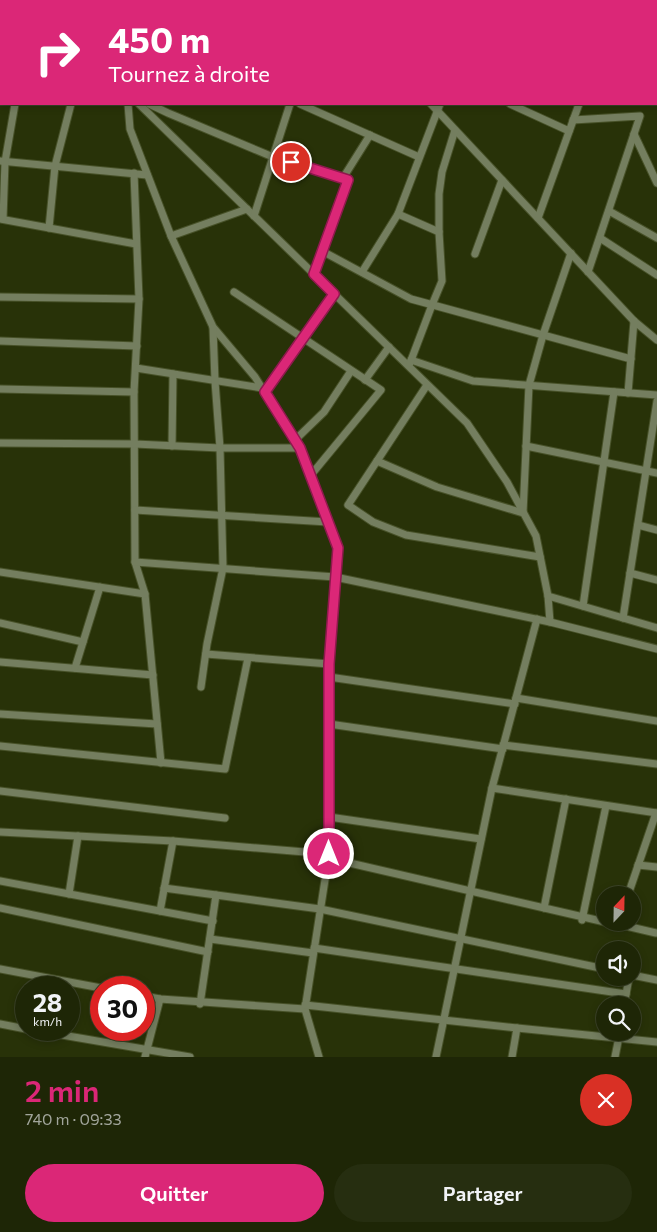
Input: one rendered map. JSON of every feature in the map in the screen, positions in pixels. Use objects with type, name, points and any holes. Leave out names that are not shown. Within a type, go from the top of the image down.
[{"type":"street","points":[[14,105],[2,161],[2,219],[136,244]]},
{"type":"street","points":[[49,228],[55,166],[71,105]]},
{"type":"street","points":[[128,105],[130,129],[170,236],[213,327],[255,377],[300,448],[338,548],[329,664],[328,856],[305,1007],[319,1057]]},
{"type":"street","points":[[140,105],[389,347],[410,363],[428,385],[467,423],[507,482],[536,536],[548,596],[550,622]]},
{"type":"street","points":[[151,105],[273,156],[348,180],[314,274]]},
{"type":"street","points":[[254,216],[290,105]]},
{"type":"street","points":[[302,105],[420,157]]},
{"type":"street","points":[[512,105],[569,132]]},
{"type":"street","points":[[538,218],[578,105]]},
{"type":"street","points":[[439,107],[455,130],[634,321],[657,340]]},
{"type":"street","points":[[362,272],[398,214],[439,107]]},
{"type":"street","points":[[573,120],[640,116],[588,272]]},
{"type":"street","points":[[410,363],[442,281],[439,194],[442,172],[455,130]]},
{"type":"street","points":[[634,134],[657,183]]},
{"type":"street","points":[[344,178],[370,135]]},
{"type":"street","points":[[2,161],[147,175]]},
{"type":"street","points":[[134,174],[139,299],[134,392],[135,562],[145,594],[161,763]]},
{"type":"street","points":[[475,254],[502,180]]},
{"type":"street","points":[[170,236],[246,208]]},
{"type":"street","points":[[609,211],[657,238]]},
{"type":"street","points":[[398,214],[439,232]]},
{"type":"street","points":[[600,238],[657,275]]},
{"type":"street","points":[[322,251],[411,299],[631,359]]},
{"type":"street","points":[[523,512],[529,386],[543,335],[571,253]]},
{"type":"street","points":[[234,292],[381,390],[311,475]]},
{"type":"street","points":[[263,390],[334,294]]},
{"type":"street","points":[[0,297],[139,299]]},
{"type":"street","points":[[628,393],[634,321]]},
{"type":"street","points":[[201,687],[224,568],[213,327]]},
{"type":"street","points":[[0,340],[137,346]]},
{"type":"street","points":[[365,380],[389,347]]},
{"type":"street","points":[[410,363],[473,381],[657,395]]},
{"type":"street","points":[[136,368],[215,380],[263,390]]},
{"type":"street","points":[[295,440],[324,412],[352,371]]},
{"type":"street","points":[[172,446],[173,374]]},
{"type":"street","points":[[428,385],[348,505],[374,522],[406,535],[540,557]]},
{"type":"street","points":[[0,390],[134,392]]},
{"type":"street","points":[[582,606],[614,392]]},
{"type":"street","points":[[623,618],[657,401]]},
{"type":"street","points":[[0,443],[300,448]]},
{"type":"street","points":[[526,446],[657,473]]},
{"type":"street","points":[[377,462],[437,487],[523,512]]},
{"type":"street","points":[[135,510],[328,522]]},
{"type":"street","points":[[638,525],[657,530]]},
{"type":"street","points":[[135,562],[335,577],[537,619],[657,649]]},
{"type":"street","points":[[0,572],[145,594]]},
{"type":"street","points":[[630,573],[657,580]]},
{"type":"street","points":[[75,668],[100,587]]},
{"type":"street","points":[[548,596],[657,628]]},
{"type":"street","points":[[436,1057],[492,788],[537,619]]},
{"type":"street","points":[[0,622],[83,642]]},
{"type":"street","points":[[206,654],[329,664]]},
{"type":"street","points":[[0,746],[225,769],[248,658]]},
{"type":"street","points":[[0,662],[153,675]]},
{"type":"street","points":[[329,677],[657,721]]},
{"type":"street","points":[[0,714],[157,724]]},
{"type":"street","points":[[329,724],[503,747],[657,764]]},
{"type":"street","points":[[492,788],[656,813],[631,886]]},
{"type":"street","points":[[0,791],[225,818]]},
{"type":"street","points":[[544,908],[566,799]]},
{"type":"street","points":[[582,918],[606,806]]},
{"type":"street","points":[[329,817],[482,839]]},
{"type":"street","points":[[0,832],[173,841],[328,856],[596,920]]},
{"type":"street","points":[[69,894],[78,836]]},
{"type":"street","points":[[160,911],[173,841]]},
{"type":"street","points":[[638,865],[657,867]]},
{"type":"street","points":[[0,881],[212,921]]},
{"type":"street","points":[[164,888],[320,909],[596,967]]},
{"type":"street","points":[[200,1003],[216,895]]},
{"type":"street","points":[[0,908],[208,952]]},
{"type":"street","points":[[641,929],[656,933]]},
{"type":"street","points":[[210,939],[454,969],[626,994],[628,986]]},
{"type":"street","points":[[0,969],[90,986]]},
{"type":"street","points":[[641,976],[657,980]]},
{"type":"street","points":[[155,998],[200,1003],[305,1007],[517,1028],[596,1033]]},
{"type":"street","points":[[146,1053],[160,999]]},
{"type":"street","points":[[0,1024],[15,1027]]},
{"type":"street","points":[[512,1057],[517,1028]]},
{"type":"street","points":[[641,1039],[657,1042]]},
{"type":"street","points":[[80,1040],[146,1053],[190,1057]]},
{"type":"street","points":[[615,1057],[618,1041]]},
{"type":"route","points":[[291,162],[348,180],[314,274],[334,294],[265,392],[300,448],[338,548],[329,664],[329,854]]}]
